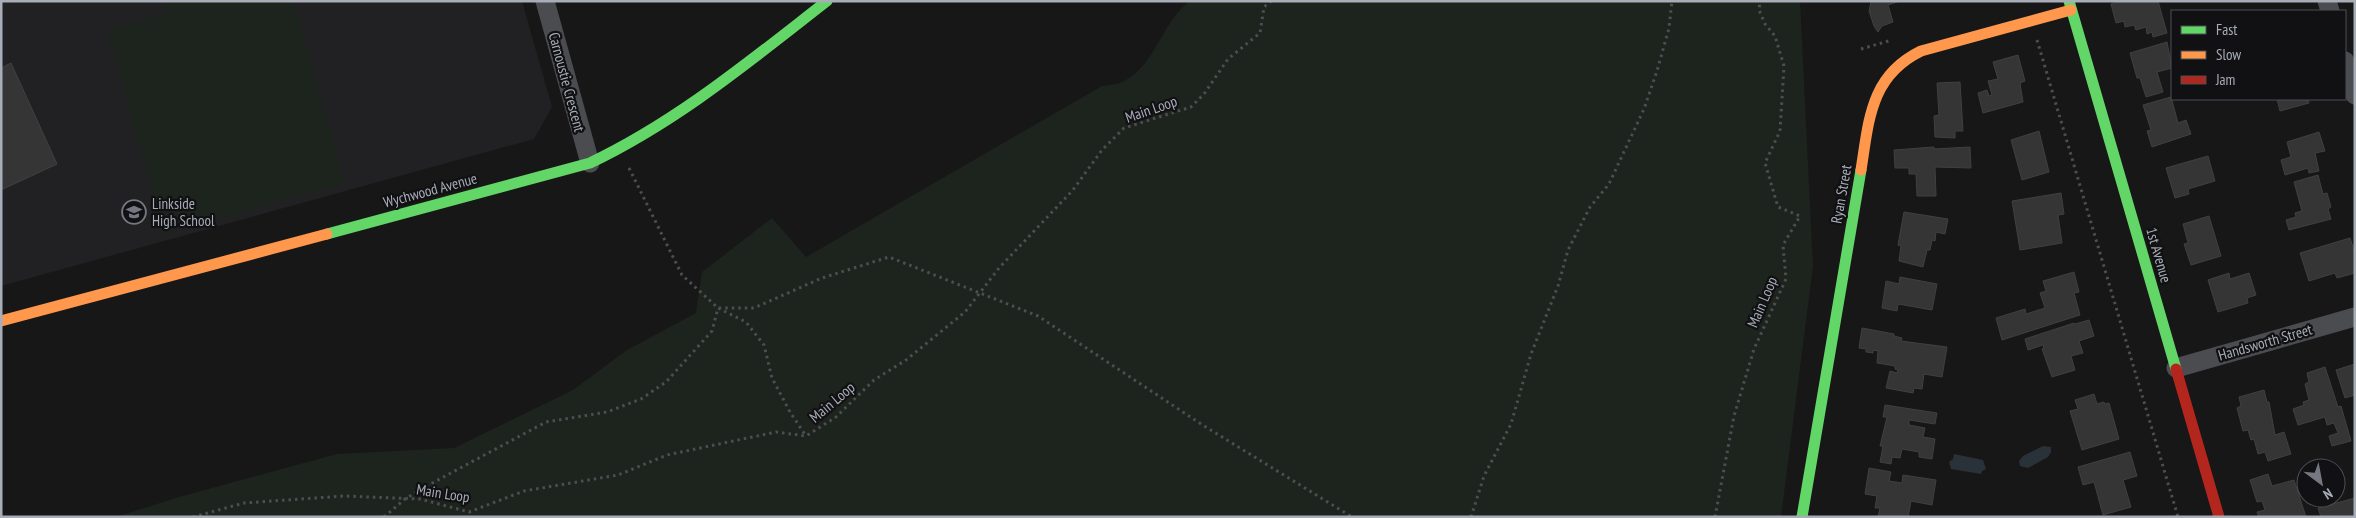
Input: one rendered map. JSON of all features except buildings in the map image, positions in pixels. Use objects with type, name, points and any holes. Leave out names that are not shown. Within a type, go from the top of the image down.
[{"type":"street","name":"Carnoustie Crescent","points":[[545,1],[590,163]]},
{"type":"street","name":"Wychwood Avenue","points":[[1,321],[590,163],[620,150],[672,119],[827,1]]},
{"type":"street","name":"Ryan Street","points":[[1802,517],[1868,124],[1880,84],[1902,62],[1921,51],[2032,20],[2070,5]]},
{"type":"street","name":"1st Avenue","points":[[2070,5],[2219,517]]},
{"type":"street","points":[[2346,64],[2355,95]]},
{"type":"street","name":"Handsworth Street","points":[[2176,368],[2355,318]]},
{"type":"path","name":"Main Loop","points":[[193,517],[244,503],[344,496],[420,499],[469,512],[524,491],[618,475],[667,455],[776,432],[806,436],[836,417],[874,380],[906,360],[965,312],[999,268],[1073,190],[1102,150],[1124,128],[1191,107],[1204,94],[1228,59],[1260,33],[1264,6],[1271,1]]},
{"type":"path","points":[[1471,517],[1484,476],[1511,424],[1532,354],[1558,286],[1568,250],[1590,207],[1609,184],[1644,108],[1669,28],[1672,1]]},
{"type":"path","name":"Main Loop","points":[[1715,517],[1734,416],[1754,349],[1786,279],[1783,245],[1800,216],[1778,207],[1765,163],[1780,131],[1784,66],[1775,36],[1765,24],[1759,10],[1760,1]]},
{"type":"path","points":[[2032,20],[2178,517]]},
{"type":"path","points":[[2028,43],[2038,40]]},
{"type":"path","points":[[620,150],[682,274],[718,308],[746,322],[764,345],[772,378],[790,412],[806,436]]},
{"type":"path","points":[[718,308],[754,308],[822,278],[889,257],[1038,316],[1201,424],[1352,517]]},
{"type":"path","points":[[384,517],[405,499],[546,422],[608,412],[641,399],[666,382],[712,331],[718,308]]},
{"type":"shaded area","name":"Linkside High School","points":[[1,1],[522,1],[552,107],[534,139],[1,286]]},
{"type":"shaded area","points":[[163,1],[294,1],[345,183],[164,234],[107,30],[166,13]]},
{"type":"shaded area","points":[[1190,1],[1800,1],[1813,266],[1781,517],[116,517],[179,497],[337,454],[454,448],[573,390],[627,350],[696,313],[702,272],[772,218],[806,257],[1102,86],[1124,81],[1135,74],[1144,64],[1172,20]]},
{"type":"shaded area","points":[[2043,446],[2051,447],[2048,457],[2028,468],[2020,466],[2019,461],[2023,456]]},
{"type":"shaded area","points":[[1954,454],[1983,460],[1986,469],[1981,474],[1951,469],[1949,462],[1953,459]]},
{"type":"traffic: fast","points":[[327,234],[590,163],[684,109],[827,1]]},
{"type":"traffic: fast","points":[[2069,1],[2176,369]]},
{"type":"traffic: fast","points":[[1802,517],[1861,170]]},
{"type":"traffic: slow","points":[[1861,170],[1870,117],[1875,101],[1891,73],[1904,61],[1921,51],[2071,10]]},
{"type":"traffic: slow","points":[[1,321],[327,234]]},
{"type":"traffic: jam","points":[[2176,369],[2219,517]]},
{"type":"place","name":"Linkside High School","points":[[134,212]]}]
